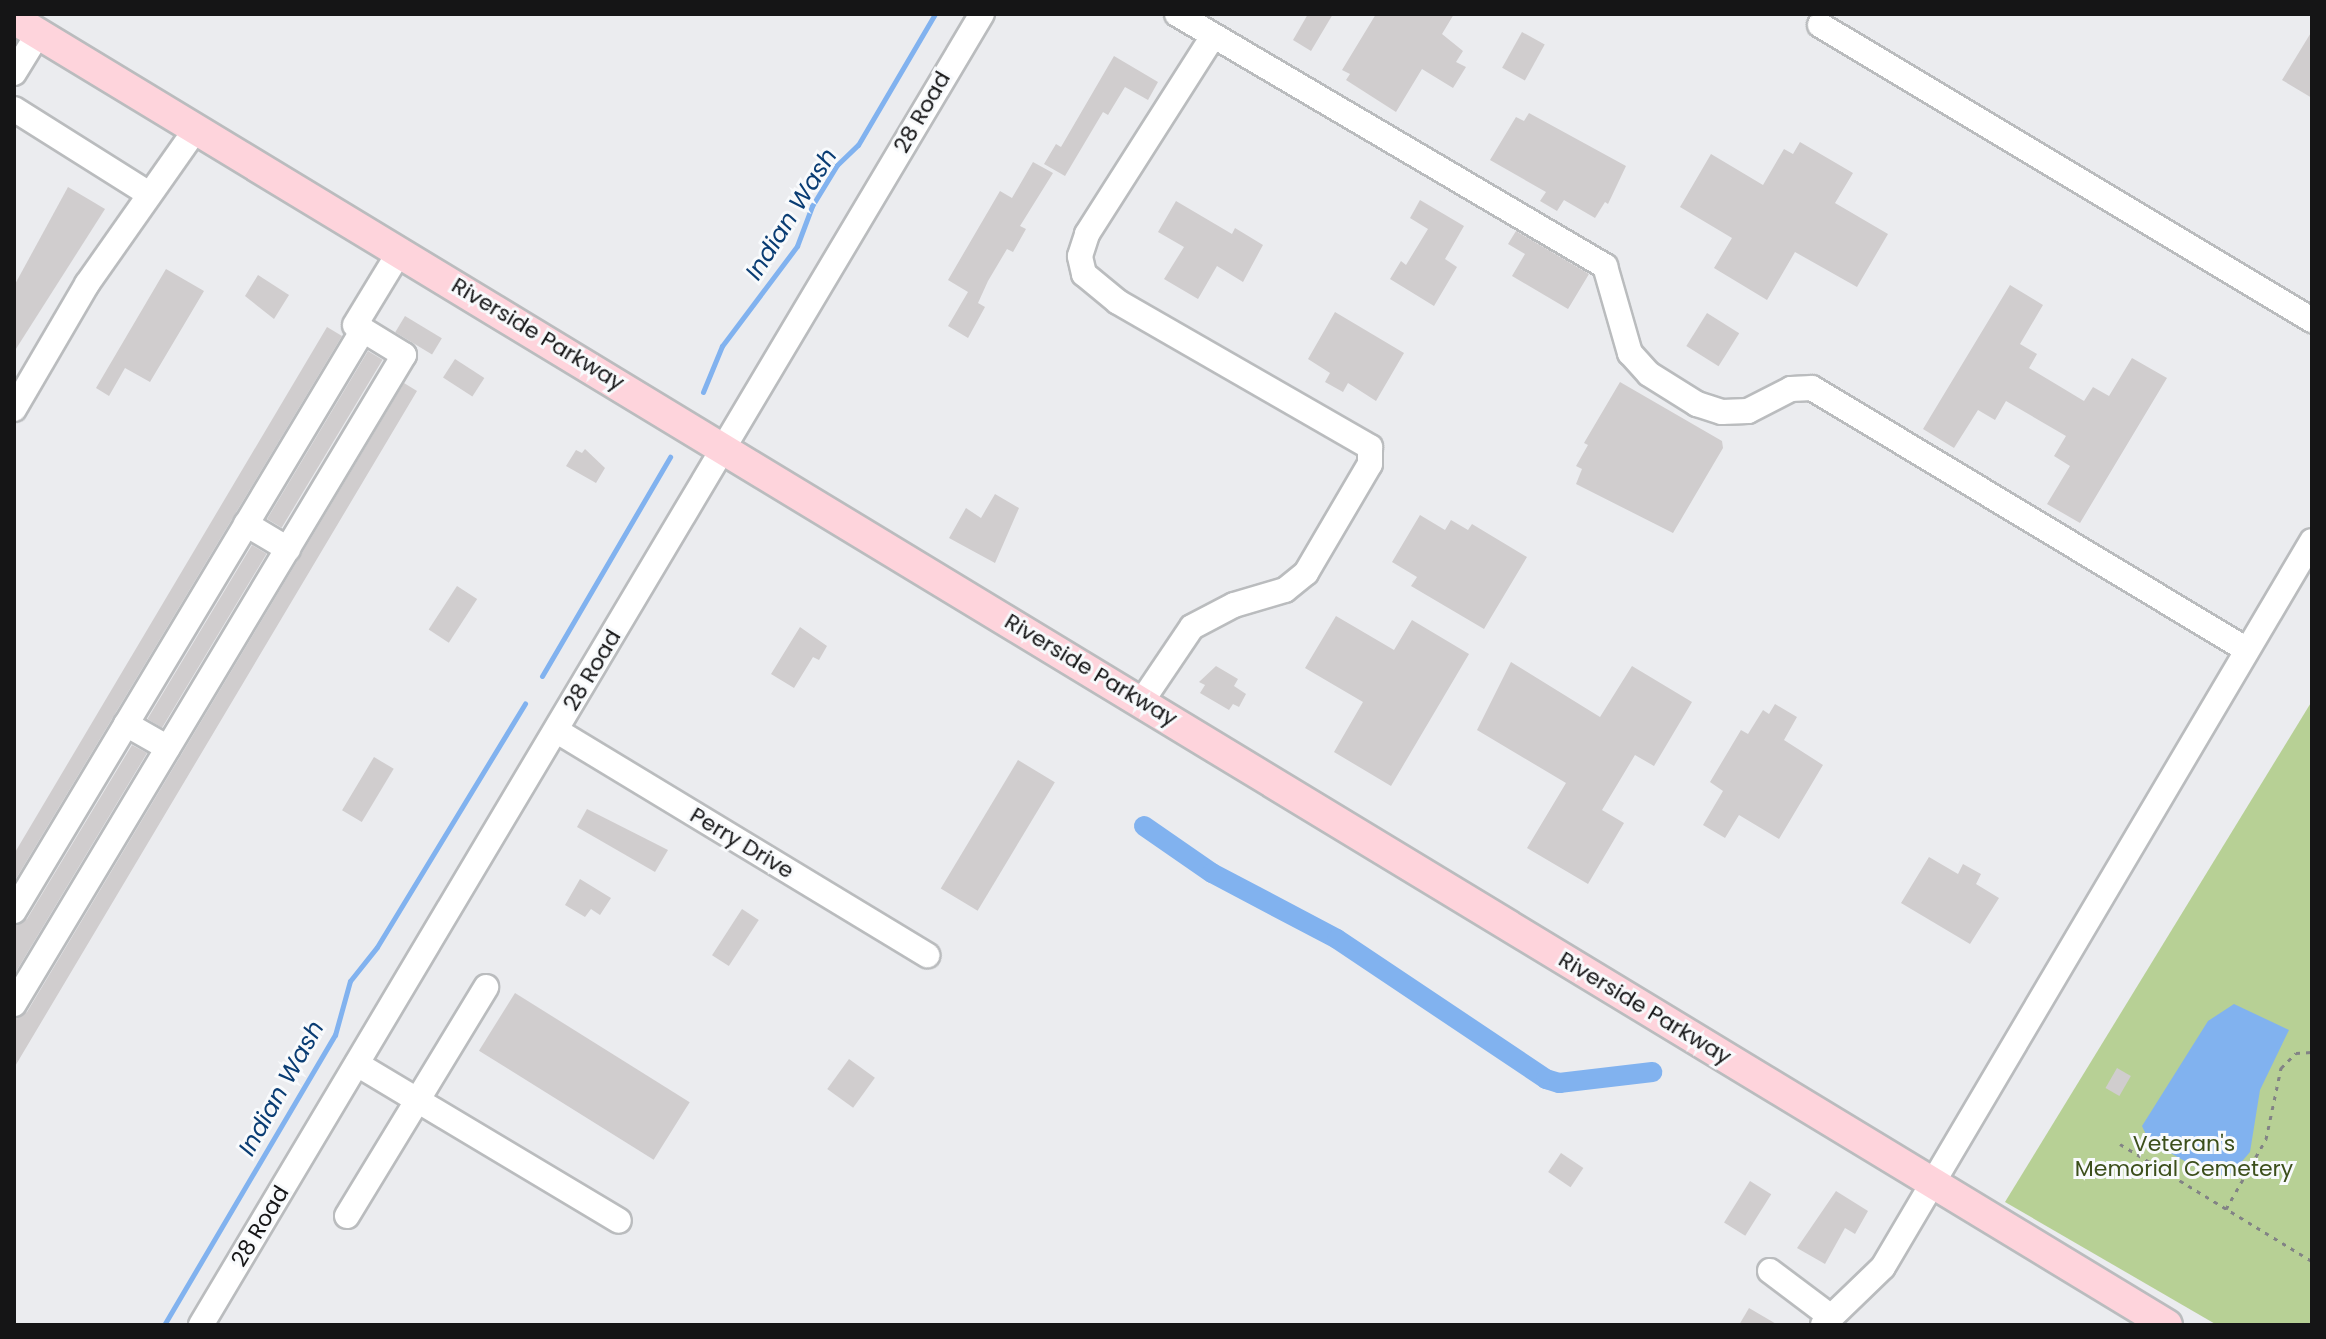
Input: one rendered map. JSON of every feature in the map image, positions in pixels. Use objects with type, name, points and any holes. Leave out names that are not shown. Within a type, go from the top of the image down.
[{"type":"main road","name":"Riverside Parkway","points":[[26,26],[726,447],[2167,1325]]},
{"type":"street","name":"28 Road","points":[[201,1325],[982,14]]},
{"type":"street","points":[[1177,14],[1605,266],[1630,353],[1649,374],[1697,404],[1722,412],[1748,411],[1791,389],[1812,388],[2247,650]]},
{"type":"street","points":[[1820,25],[2312,320]]},
{"type":"street","points":[[14,73],[26,26]]},
{"type":"street","points":[[1142,701],[1192,627],[1234,605],[1285,590],[1306,573],[1370,464],[1370,447],[1118,302],[1084,274],[1080,256],[1087,234],[1213,36]]},
{"type":"street","points":[[14,109],[149,194]]},
{"type":"street","points":[[14,409],[87,284],[196,129]]},
{"type":"street","points":[[14,1004],[22,973],[168,748],[404,355],[355,325],[400,251]]},
{"type":"street","points":[[14,911],[363,330]]},
{"type":"street","points":[[246,524],[288,549]]},
{"type":"street","points":[[1770,1271],[1826,1320],[1863,1291],[1883,1267],[2312,541]]},
{"type":"street","points":[[126,724],[168,748]]},
{"type":"street","name":"Perry Drive","points":[[557,731],[927,955]]},
{"type":"street","points":[[347,1216],[486,987]]},
{"type":"street","points":[[357,1064],[619,1221]]},
{"type":"path","points":[[2226,1209],[2266,1139],[2281,1068],[2296,1053],[2312,1052]]},
{"type":"path","points":[[2120,1144],[2312,1261]]},
{"type":"green space","name":"Veteran's Memorial Cemetery","points":[[2312,701],[2312,1325],[2217,1325],[2005,1202]]},
{"type":"water","points":[[2234,1004],[2289,1030],[2260,1090],[2250,1152],[2232,1173],[2213,1177],[2149,1141],[2142,1126],[2208,1021]]},
{"type":"building","points":[[1308,14],[1333,14],[1311,51],[1293,40]]},
{"type":"building","points":[[1376,14],[1454,14],[1442,34],[1463,51],[1456,62],[1466,67],[1453,88],[1422,69],[1396,112],[1346,80],[1350,74],[1342,70]]},
{"type":"building","points":[[2312,31],[2312,98],[2282,80]]},
{"type":"building","points":[[1522,32],[1545,45],[1525,80],[1502,68]]},
{"type":"building","points":[[1114,56],[1158,82],[1148,100],[1125,87],[1108,115],[1103,112],[1065,176],[1044,164],[1056,144],[1061,147]]},
{"type":"building","points":[[1529,113],[1626,166],[1608,204],[1605,202],[1595,218],[1564,200],[1557,211],[1540,201],[1546,192],[1490,160],[1516,117],[1524,121]]},
{"type":"building","points":[[1800,142],[1853,173],[1835,203],[1888,234],[1857,287],[1795,252],[1767,300],[1714,268],[1732,238],[1680,207],[1711,154],[1763,185],[1784,149],[1793,154]]},
{"type":"building","points":[[1033,162],[1053,173],[1020,226],[1026,229],[1013,252],[1007,249],[988,281],[978,303],[985,307],[968,338],[948,326],[968,292],[948,280],[1000,191],[1012,198]]},
{"type":"building","points":[[68,187],[105,209],[14,352],[14,286]]},
{"type":"building","points":[[1420,200],[1464,226],[1445,259],[1457,267],[1434,306],[1390,279],[1401,261],[1406,265],[1428,229],[1410,218]]},
{"type":"building","points":[[1176,201],[1232,234],[1235,228],[1263,245],[1243,282],[1217,266],[1198,299],[1164,279],[1184,247],[1158,232]]},
{"type":"building","points":[[1516,231],[1589,274],[1568,309],[1512,276],[1525,254],[1508,244]]},
{"type":"building","points":[[166,269],[204,291],[150,382],[125,368],[109,396],[96,388]]},
{"type":"building","points":[[258,275],[289,295],[274,319],[245,296]]},
{"type":"building","points":[[2010,285],[2043,305],[2020,344],[2037,354],[2029,368],[2084,401],[2093,387],[2109,396],[2132,358],[2167,378],[2080,523],[2047,504],[2070,466],[2054,456],[2066,436],[2006,401],[1995,420],[1978,410],[1954,448],[1923,429]]},
{"type":"building","points":[[1335,312],[1404,353],[1376,401],[1348,383],[1343,392],[1325,382],[1330,373],[1308,359]]},
{"type":"building","points":[[1707,313],[1739,333],[1719,366],[1686,346]]},
{"type":"building","points":[[405,316],[442,338],[432,354],[395,332]]},
{"type":"building","points":[[327,327],[342,336],[14,882],[14,854]]},
{"type":"building","points":[[368,351],[383,360],[282,528],[267,519]]},
{"type":"building","points":[[455,359],[484,378],[472,397],[443,377]]},
{"type":"building","points":[[1620,382],[1722,441],[1723,448],[1673,533],[1576,484],[1582,469],[1576,466],[1588,445],[1584,443]]},
{"type":"building","points":[[404,383],[417,391],[14,1068],[14,1019],[27,1012]]},
{"type":"building","points":[[585,449],[605,468],[596,483],[566,466],[576,450],[582,453]]},
{"type":"building","points":[[995,494],[1019,508],[995,563],[949,538],[966,508],[981,518]]},
{"type":"building","points":[[1420,515],[1445,530],[1451,520],[1468,530],[1472,524],[1527,557],[1484,629],[1411,586],[1417,577],[1392,562]]},
{"type":"building","points":[[252,545],[267,554],[162,728],[147,719]]},
{"type":"building","points":[[457,586],[477,599],[449,643],[429,630]]},
{"type":"building","points":[[1336,616],[1394,650],[1412,620],[1469,654],[1391,786],[1334,752],[1363,702],[1305,668]]},
{"type":"building","points":[[800,627],[827,646],[819,660],[813,657],[794,688],[771,674]]},
{"type":"building","points":[[1511,662],[1600,717],[1632,666],[1692,702],[1654,766],[1635,755],[1602,810],[1624,823],[1588,884],[1527,848],[1566,783],[1477,730]]},
{"type":"building","points":[[1216,666],[1238,679],[1234,686],[1246,694],[1239,707],[1233,704],[1229,710],[1200,693],[1205,685],[1199,682]]},
{"type":"building","points":[[1775,704],[1797,717],[1784,740],[1823,765],[1779,839],[1739,815],[1725,838],[1703,825],[1723,791],[1710,782],[1741,730],[1748,734],[1763,710],[1769,714]]},
{"type":"building","points":[[132,745],[147,753],[14,975],[14,926],[27,919]]},
{"type":"building","points":[[374,757],[394,769],[362,822],[342,810]]},
{"type":"building","points":[[1018,760],[1055,782],[978,911],[941,889]]},
{"type":"building","points":[[587,809],[668,850],[655,872],[577,827]]},
{"type":"building","points":[[1929,857],[1958,874],[1963,864],[1981,874],[1976,884],[1999,898],[1970,944],[1901,903]]},
{"type":"building","points":[[580,879],[611,898],[600,915],[591,909],[585,917],[565,905]]},
{"type":"building","points":[[742,909],[759,920],[729,966],[712,955]]},
{"type":"building","points":[[515,993],[690,1102],[654,1160],[479,1051]]},
{"type":"building","points":[[849,1059],[875,1078],[853,1108],[827,1089]]},
{"type":"building","points":[[2117,1068],[2131,1076],[2119,1096],[2106,1088]]},
{"type":"building","points":[[1561,1153],[1583,1168],[1571,1187],[1548,1172]]},
{"type":"building","points":[[1750,1181],[1771,1194],[1745,1236],[1724,1223]]},
{"type":"building","points":[[1836,1191],[1868,1211],[1855,1234],[1845,1228],[1825,1264],[1797,1248]]},
{"type":"building","points":[[1749,1308],[1778,1325],[1739,1325]]},
{"type":"waterway","name":"Indian Wash","points":[[703,392],[722,346],[797,246],[812,206],[837,165],[858,145],[935,14]]},
{"type":"waterway","name":"Indian Wash","points":[[542,676],[670,457]]},
{"type":"waterway","name":"Indian Wash","points":[[164,1325],[335,1035],[350,981],[377,947],[525,704]]},
{"type":"waterway","points":[[1144,826],[1212,873],[1337,939],[1546,1079],[1559,1083],[1652,1072]]}]
